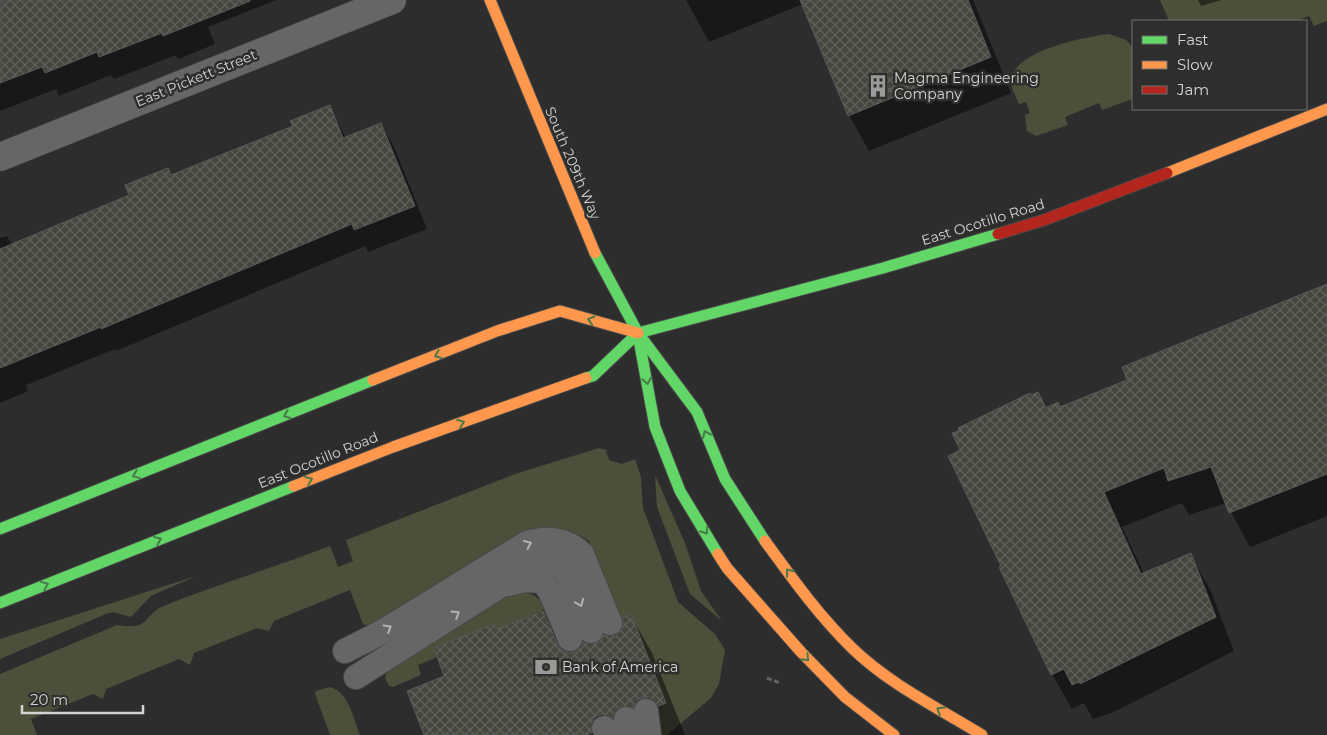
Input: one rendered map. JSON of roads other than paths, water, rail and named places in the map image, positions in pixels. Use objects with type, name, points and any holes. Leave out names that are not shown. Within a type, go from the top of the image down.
[{"type":"main road","name":"South 209th Way","points":[[490,0],[592,248],[638,334]]},
{"type":"main road","name":"East Ocotillo Road","points":[[0,603],[393,447],[593,376],[638,334],[883,268],[1044,220],[1327,109]]},
{"type":"main road","points":[[0,529],[497,331],[560,311],[638,334],[697,412],[730,487],[766,542],[819,611],[852,648],[883,674],[982,735]]},
{"type":"main road","points":[[638,334],[654,427],[680,491],[727,568],[801,652],[839,691],[894,735]]},
{"type":"street","name":"East Pickett Street","points":[[0,157],[392,0]]},
{"type":"lane","points":[[345,651],[382,632],[536,540],[560,540],[576,548],[582,554],[590,631],[569,576],[558,564],[547,561],[535,564],[356,677]]},
{"type":"lane","points":[[624,726],[650,735]]},
{"type":"place","name":"Magma Engineering Company","points":[[878,86]]},
{"type":"place","name":"Bank of America","points":[[546,667]]}]
